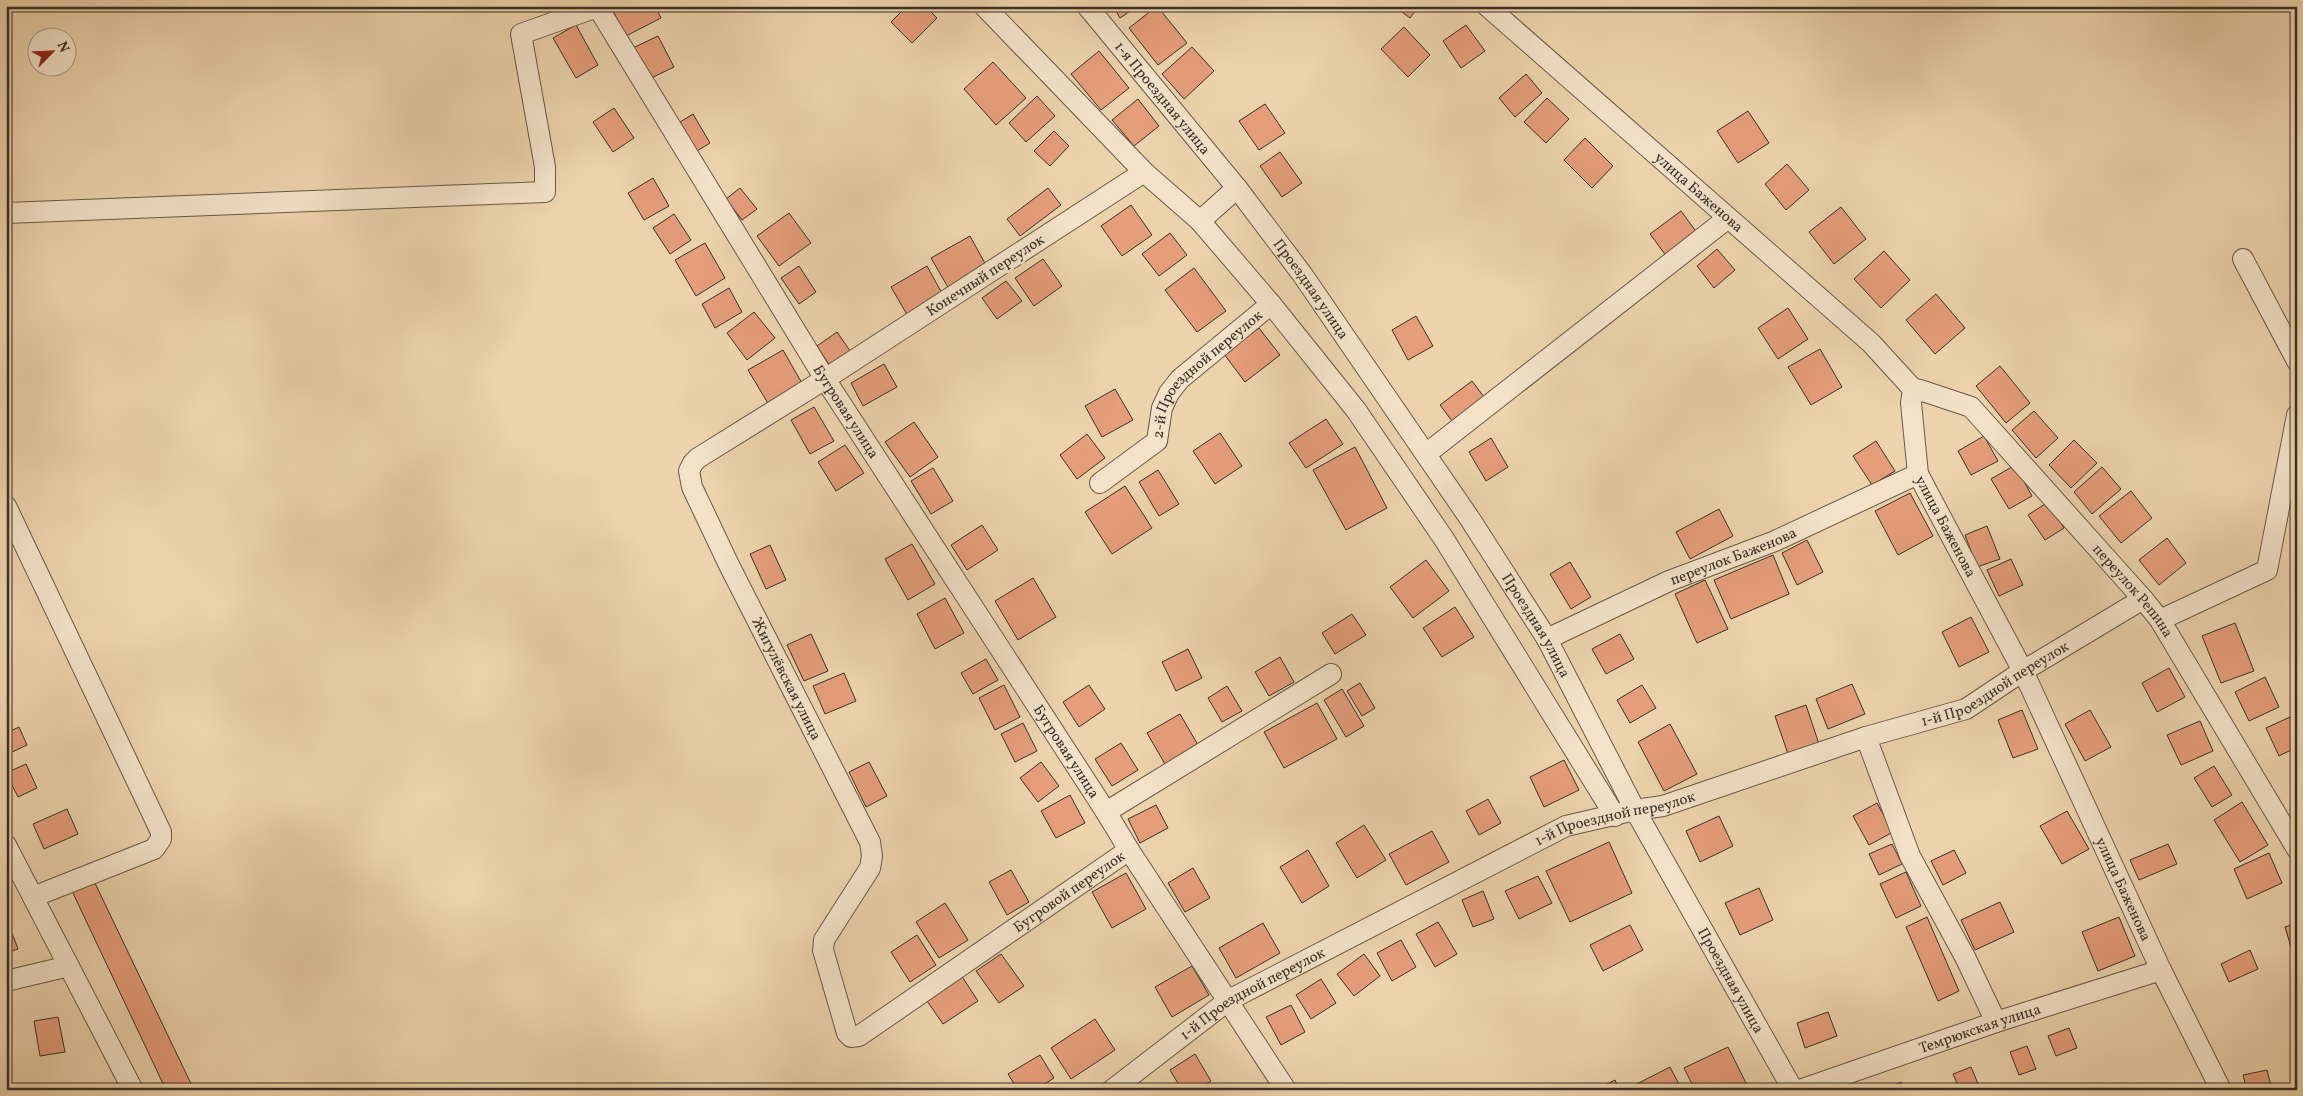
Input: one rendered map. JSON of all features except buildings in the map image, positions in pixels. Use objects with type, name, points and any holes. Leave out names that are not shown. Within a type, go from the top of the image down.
[{"type":"street","points":[[6,213],[545,192],[545,167],[521,34],[597,6]]},
{"type":"street","name":"Бугровая улица","points":[[597,6],[826,379],[1106,812]]},
{"type":"street","points":[[984,6],[1144,172],[1200,221],[1271,304],[1356,410],[1444,539],[1615,816]]},
{"type":"street","name":"1-я Проездная улица","points":[[1087,6],[1237,188]]},
{"type":"street","name":"улица Баженова","points":[[1487,6],[1871,343],[1913,389],[1910,403],[1918,474],[2023,671],[2161,970],[2221,1090]]},
{"type":"street","name":"Конечный переулок","points":[[826,379],[1144,172]]},
{"type":"street","points":[[1200,221],[1237,188]]},
{"type":"street","name":"Проездная улица","points":[[1237,188],[1302,274],[1426,454],[1547,639],[1635,810],[1793,1090]]},
{"type":"street","points":[[1426,454],[1728,218]]},
{"type":"street","points":[[2243,259],[2297,361]]},
{"type":"street","name":"2-й Проездной переулок","points":[[1100,483],[1157,441],[1162,408],[1180,379],[1271,304]]},
{"type":"street","name":"Жигулёвская улица","points":[[826,379],[698,458],[692,463],[689,471],[689,480],[728,565],[870,842],[872,856],[870,868],[824,940],[823,950],[844,1028],[851,1037]]},
{"type":"street","name":"переулок Репина","points":[[1913,389],[1971,408],[2143,598],[2160,620],[2297,849]]},
{"type":"street","points":[[2160,620],[2268,570],[2297,415]]},
{"type":"street","name":"переулок Баженова","points":[[1547,639],[1669,581],[1775,541],[1918,474]]},
{"type":"street","points":[[6,506],[161,832],[161,839],[154,849],[33,897]]},
{"type":"street","name":"1-й Проездной переулок","points":[[1112,1090],[1229,1000],[1566,826],[1635,810],[1663,806],[1866,737],[1966,709],[2023,671],[2143,598]]},
{"type":"street","points":[[1106,812],[1331,674]]},
{"type":"street","points":[[1866,737],[1910,856],[1965,957],[1996,1022]]},
{"type":"street","name":"Бугровой переулок","points":[[851,1037],[859,1036],[1129,850],[1106,812]]},
{"type":"street","points":[[6,845],[133,1090]]},
{"type":"street","points":[[1129,850],[1229,1000],[1286,1090]]},
{"type":"street","points":[[6,982],[69,966]]},
{"type":"street","name":"Темрюкская улица","points":[[1800,1090],[1996,1022],[2161,970]]}]
